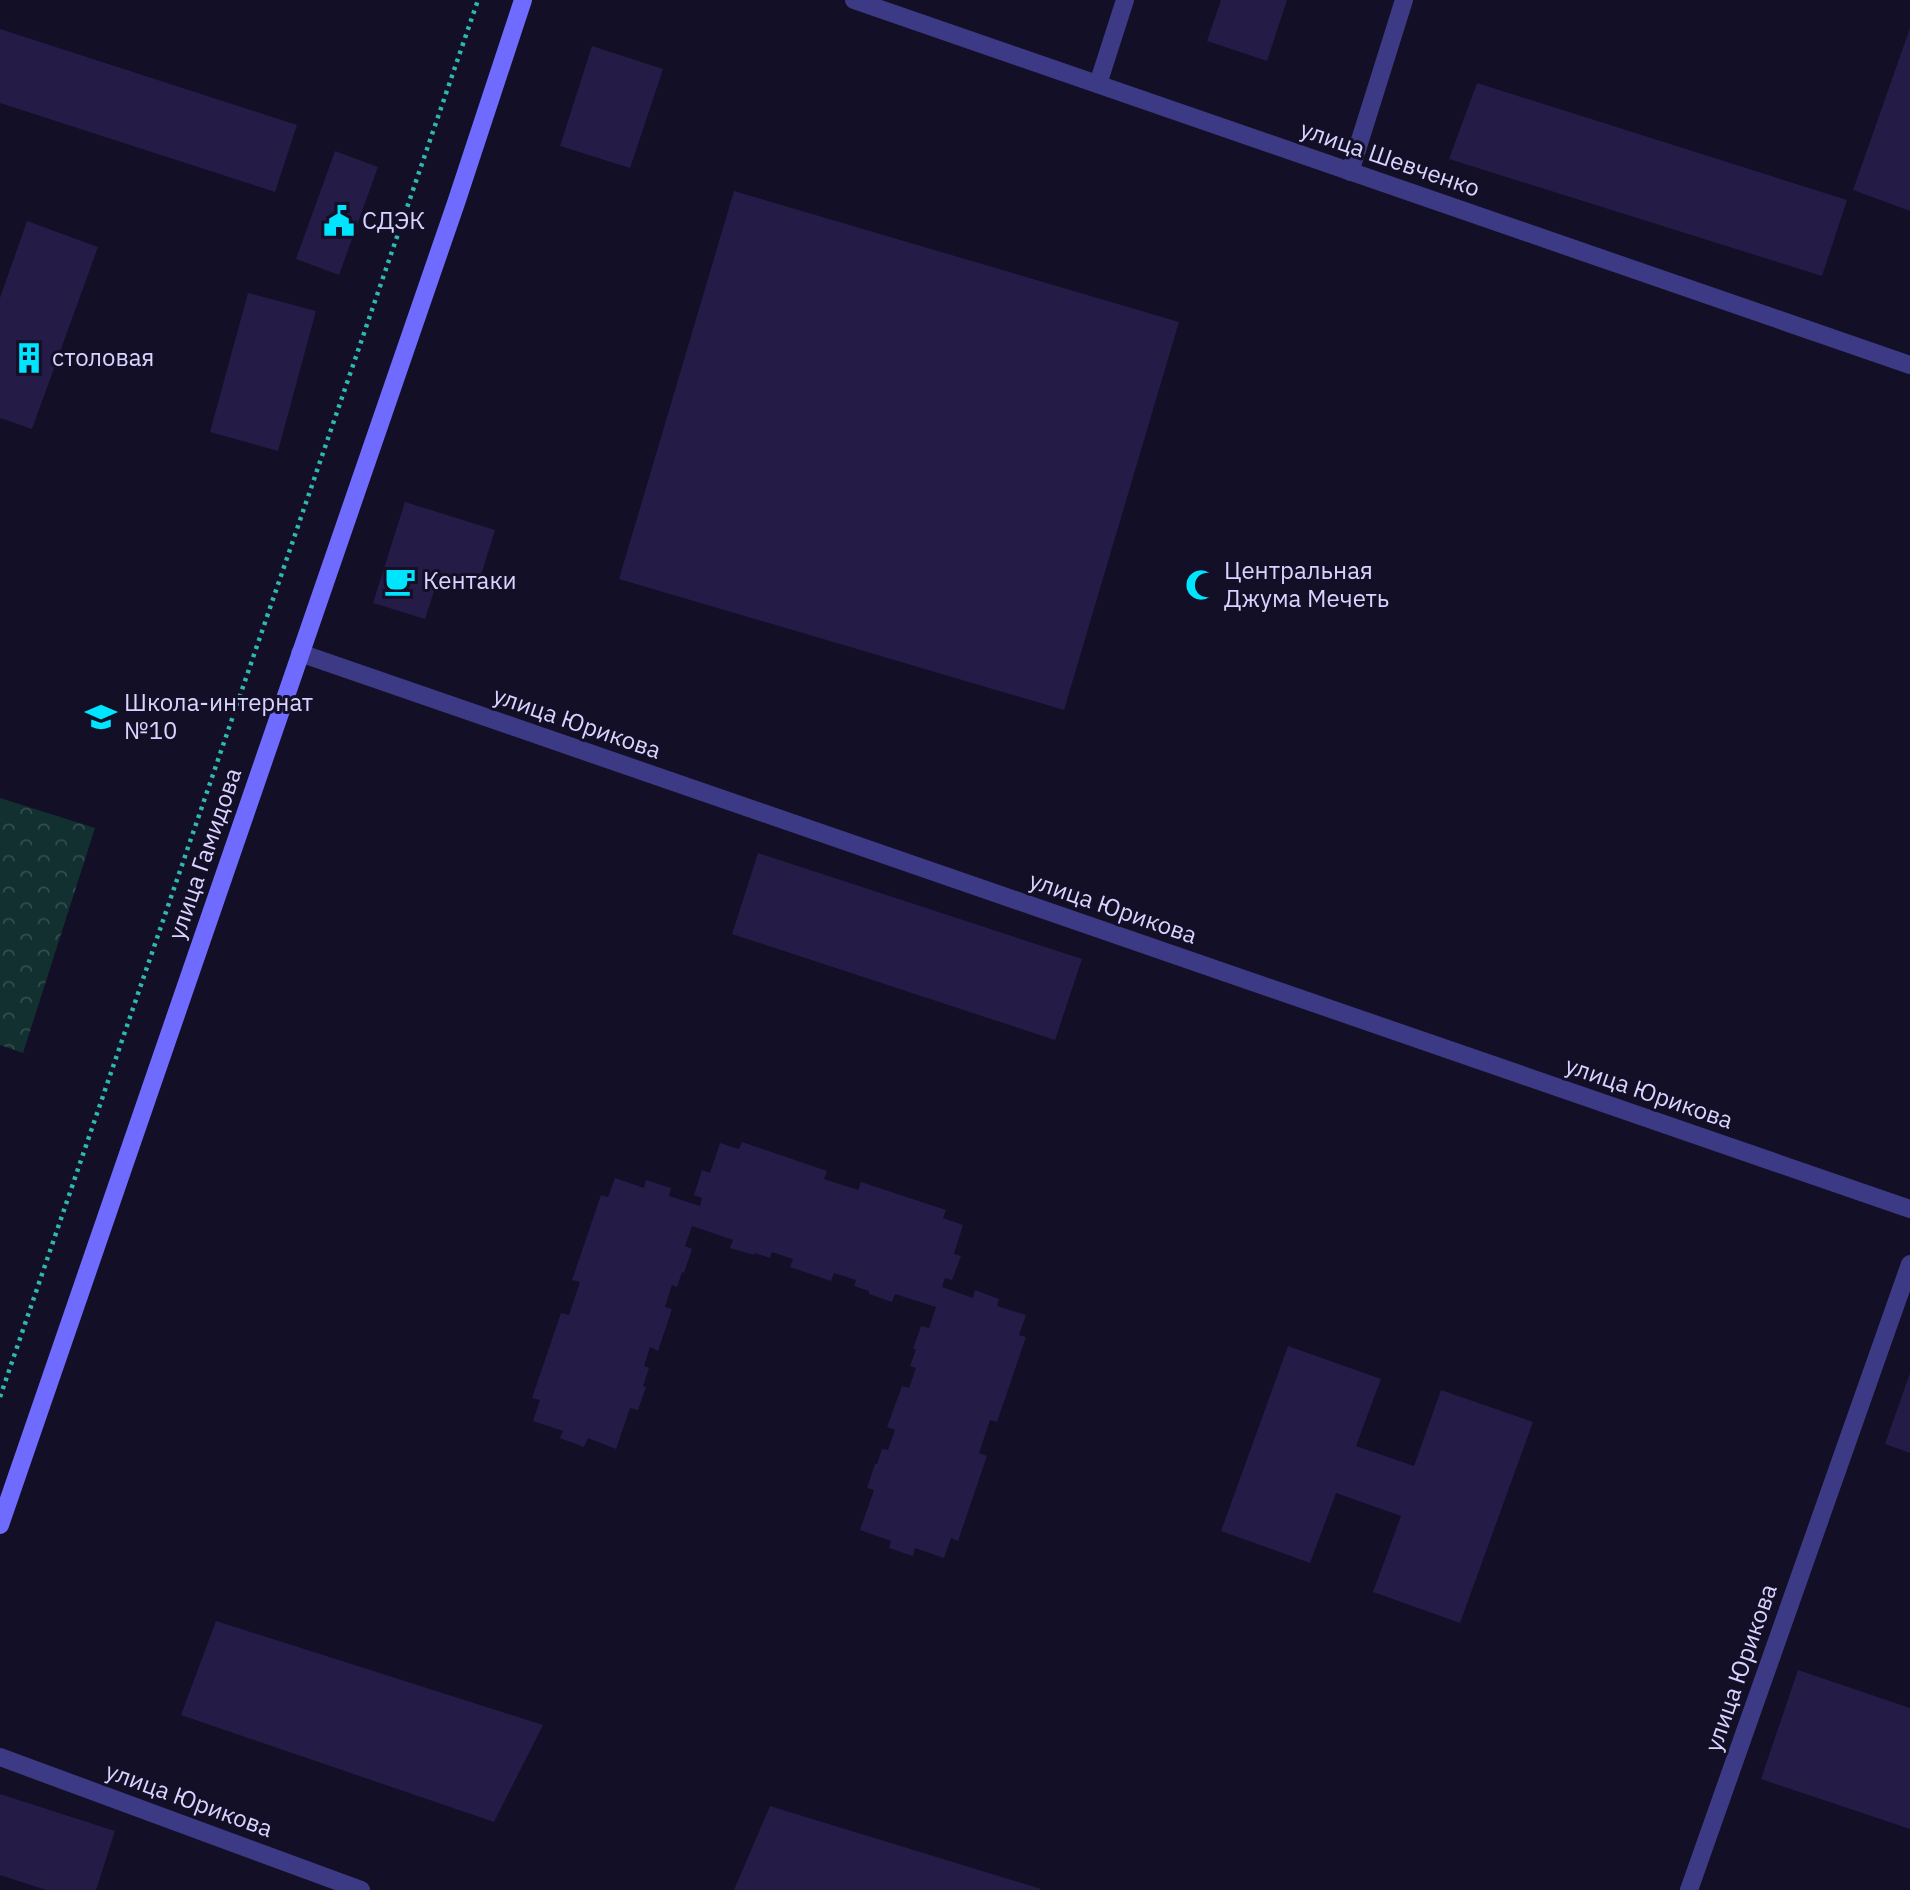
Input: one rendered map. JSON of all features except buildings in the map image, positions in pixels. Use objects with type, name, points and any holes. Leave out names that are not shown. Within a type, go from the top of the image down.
[{"type":"street","name":"улица Гамидова","points":[[1,1521],[447,228],[523,0]]},
{"type":"street","name":"улица Шевченко","points":[[854,0],[1910,365]]},
{"type":"street","points":[[1098,84],[1125,0]]},
{"type":"street","points":[[1350,172],[1404,0]]},
{"type":"street","name":"улица Юрикова","points":[[300,653],[1910,1209]]},
{"type":"street","name":"улица Юрикова","points":[[1689,1890],[1910,1264]]},
{"type":"street","name":"улица Юрикова","points":[[0,1757],[360,1890]]},
{"type":"path","points":[[0,1397],[478,0]]},
{"type":"green space","points":[[0,798],[95,828],[23,1053],[0,1045]]},
{"type":"place","name":"СДЭК","points":[[339,221]]},
{"type":"place","name":"столовая","points":[[29,358]]},
{"type":"place","name":"Кентаки","points":[[400,581]]},
{"type":"place","name":"Центральная Джума Мечеть","points":[[1201,585]]},
{"type":"place","name":"Школа-интернат №10","points":[[101,717]]}]
